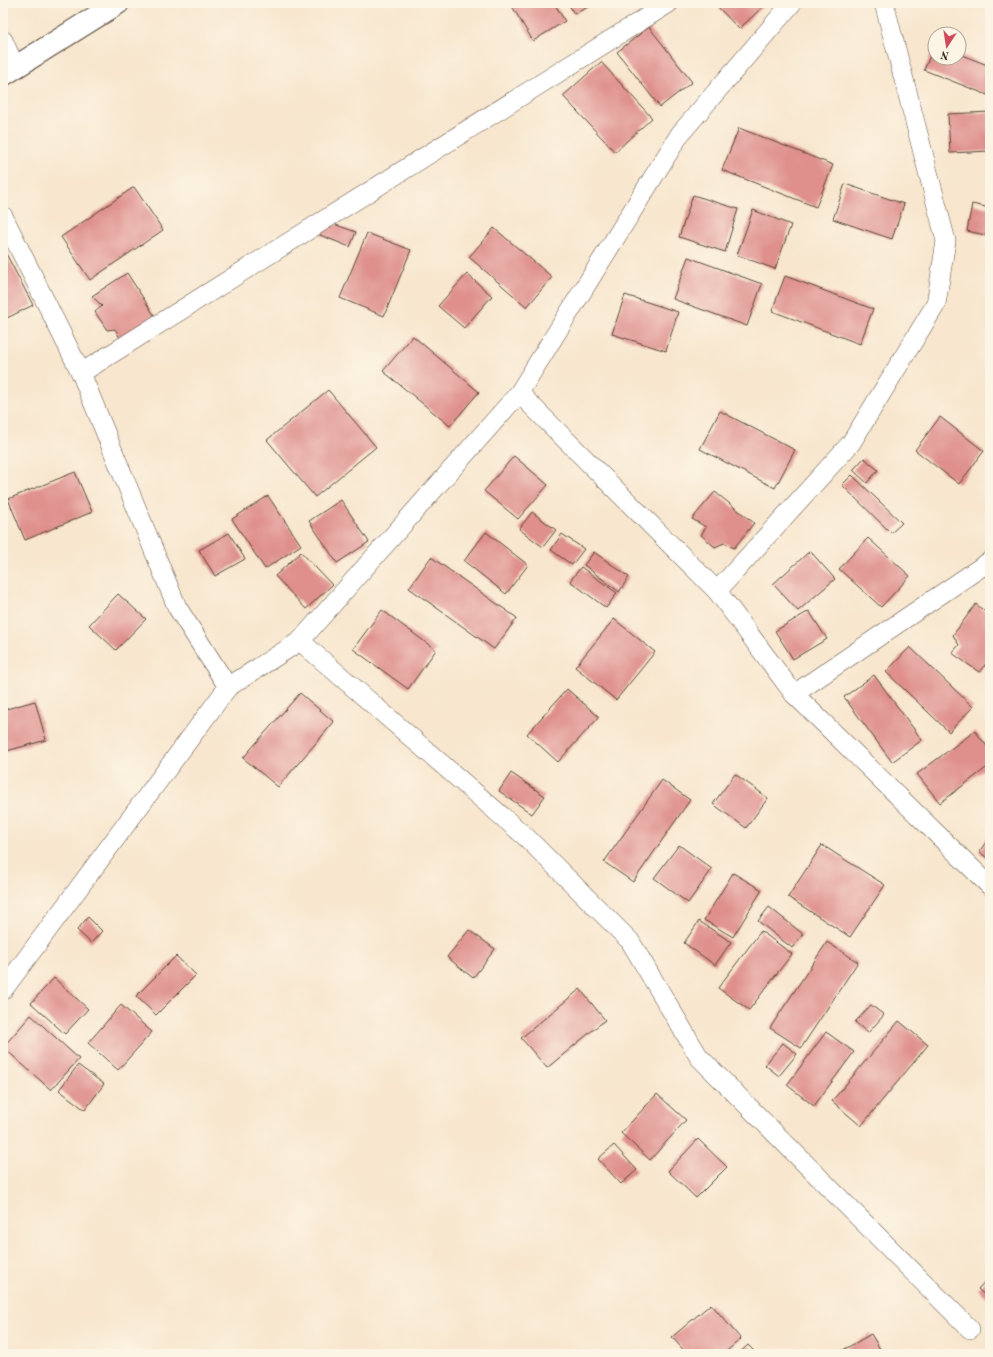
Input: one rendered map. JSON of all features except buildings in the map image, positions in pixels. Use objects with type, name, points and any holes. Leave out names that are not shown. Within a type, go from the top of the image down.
[{"type":"main road","points":[[9,71],[118,3]]},
{"type":"street","points":[[81,373],[669,3]]},
{"type":"street","points":[[3,990],[228,687],[300,641],[519,393],[680,134],[792,3]]},
{"type":"street","points":[[717,591],[851,443],[936,304],[946,241],[884,3]]},
{"type":"street","points":[[3,40],[9,71]]},
{"type":"street","points":[[3,216],[81,373],[177,607],[228,687]]},
{"type":"street","points":[[519,393],[717,591],[794,694],[990,886]]},
{"type":"street","points":[[794,694],[990,561]]},
{"type":"street","points":[[300,641],[527,838],[630,941],[699,1057],[970,1329]]}]
